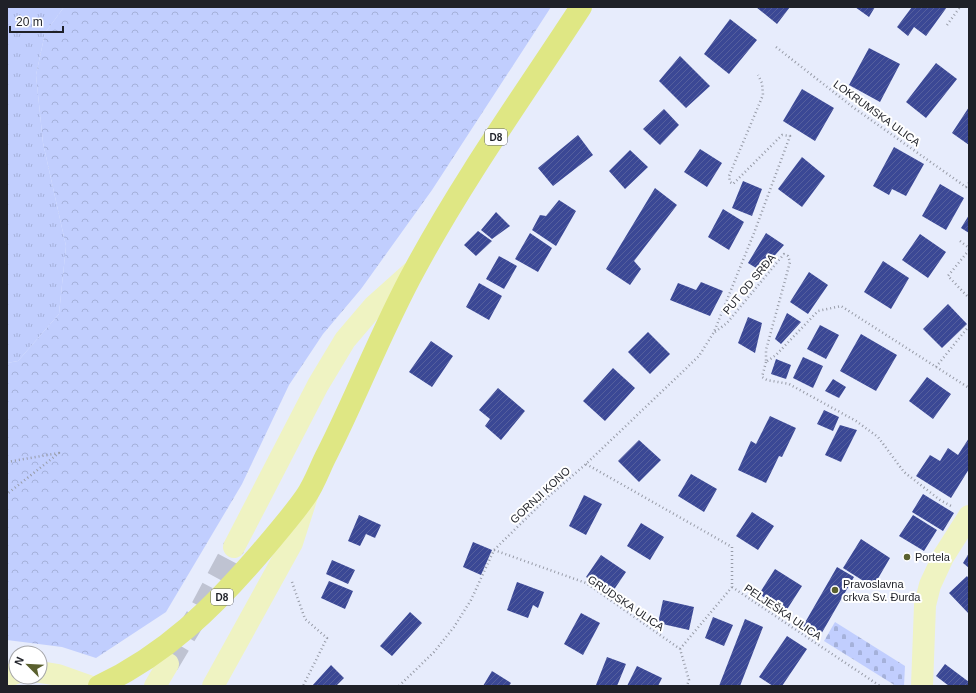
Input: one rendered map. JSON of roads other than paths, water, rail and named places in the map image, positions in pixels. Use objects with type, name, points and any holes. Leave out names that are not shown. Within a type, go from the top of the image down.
[{"type":"main road","name":"D8","points":[[108,682],[166,646],[196,622],[225,594],[307,495],[414,270],[463,189],[581,7]]},
{"type":"main road","points":[[234,547],[318,385],[345,340],[374,306],[414,270]]},
{"type":"main road","points":[[213,686],[297,531],[307,495]]},
{"type":"main road","points":[[922,686],[925,605],[930,584],[962,512]]},
{"type":"main road","points":[[155,686],[168,664]]},
{"type":"main road","points":[[48,673],[58,675],[89,686]]},
{"type":"tunnel","points":[[168,664],[201,609],[234,547]]},
{"type":"place","name":"Portela","points":[[907,557]]},
{"type":"place","name":"Pravoslavna crkva Sv. Đurđa","points":[[835,590]]}]
